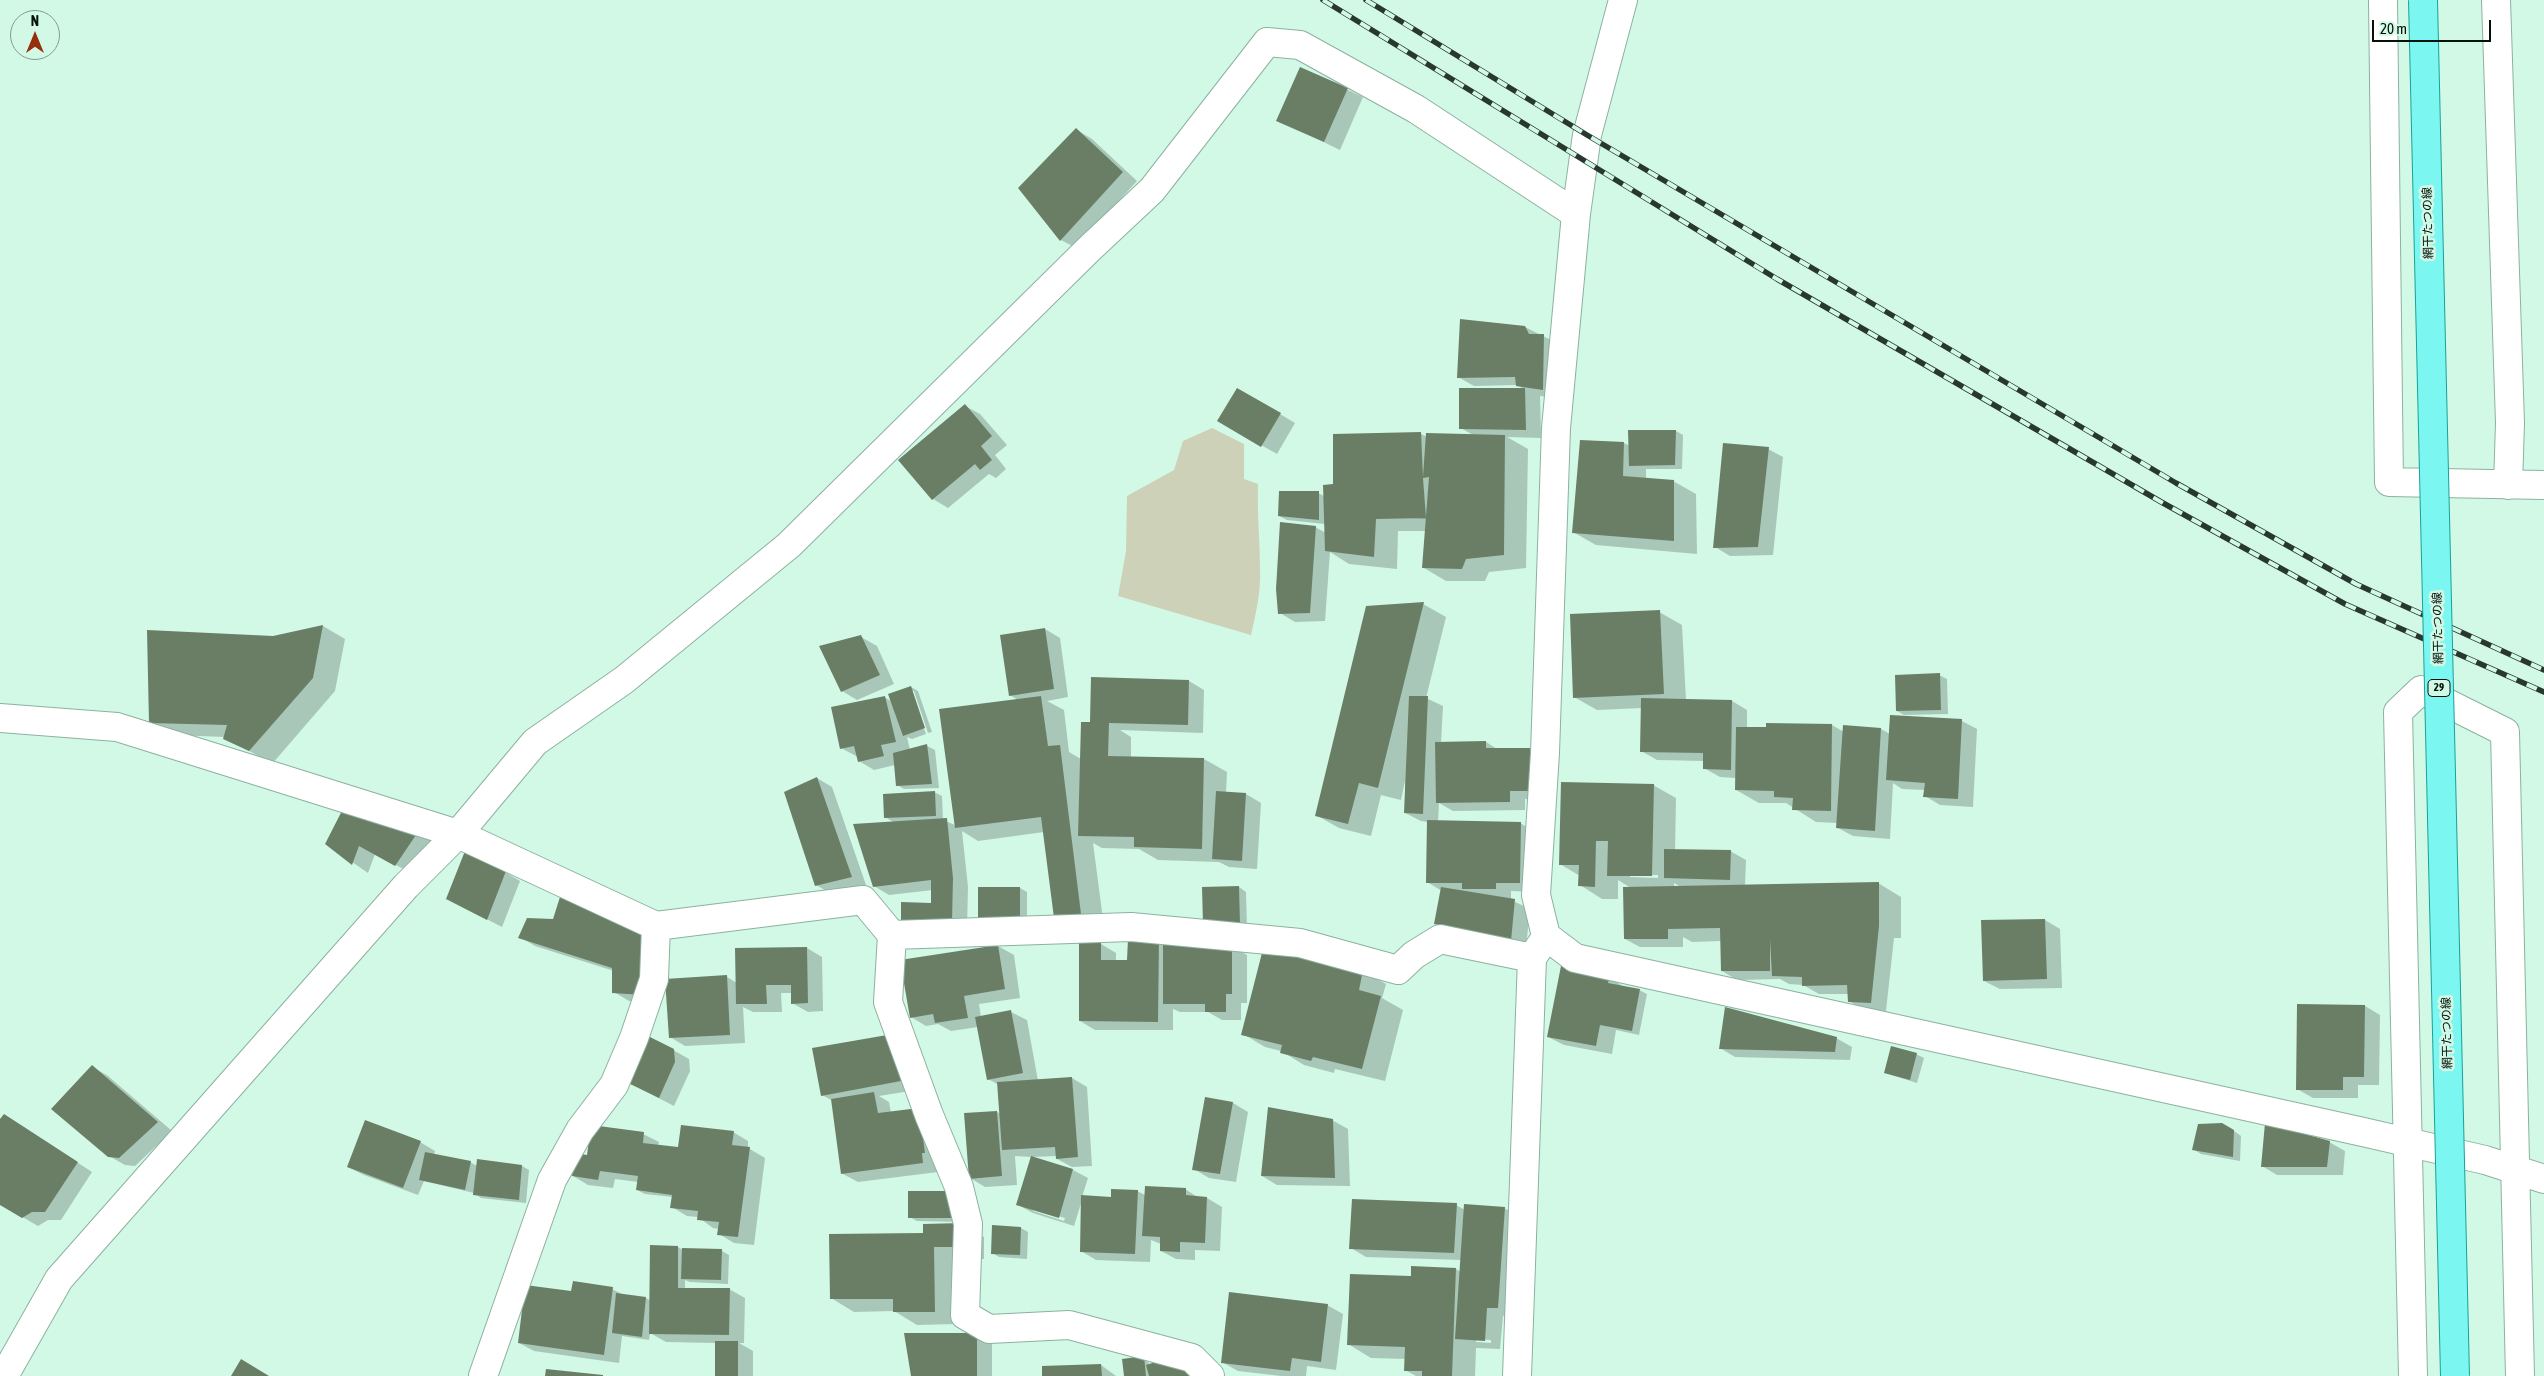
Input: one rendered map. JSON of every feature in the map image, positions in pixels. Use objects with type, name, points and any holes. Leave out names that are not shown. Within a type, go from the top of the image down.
[{"type":"main road","name":"網干たつの線","points":[[2423,0],[2455,1376]]},
{"type":"street","points":[[1517,1376],[1539,947],[1536,895],[1545,754],[1556,428],[1576,214],[1587,135],[1623,0]]},
{"type":"street","points":[[2383,0],[2389,482],[2544,485]]},
{"type":"street","points":[[2496,0],[2510,423],[2508,485]]},
{"type":"street","points":[[4,1376],[59,1280],[400,894],[458,834],[535,742],[624,680],[789,545],[1088,250],[1152,190],[1267,42],[1300,45],[1399,100],[1538,187],[1576,214]]},
{"type":"street","points":[[2413,1376],[2398,712],[2421,690],[2505,732],[2520,1376]]},
{"type":"street","points":[[0,718],[117,726],[458,834],[656,926],[863,900],[892,935],[888,1002],[929,1115],[960,1187],[968,1224],[965,1315],[989,1329],[1069,1325],[1192,1358],[1210,1376]]},
{"type":"street","points":[[483,1376],[552,1180],[580,1130],[614,1085],[634,1038],[654,979],[656,926]]},
{"type":"street","points":[[892,935],[1131,927],[1300,943],[1398,970],[1414,955],[1440,939],[1539,947],[1575,958],[2407,1142],[2484,1160],[2544,1179]]},
{"type":"green space","points":[[1212,428],[1244,444],[1244,479],[1258,484],[1260,586],[1251,635],[1118,596],[1126,551],[1127,496],[1174,470],[1183,441]]},
{"type":"building","points":[[1300,67],[1348,88],[1324,142],[1276,121]]},
{"type":"building","points":[[1076,128],[1123,172],[1060,241],[1018,188]]},
{"type":"building","points":[[1460,319],[1525,326],[1529,334],[1544,334],[1543,390],[1516,386],[1515,377],[1457,378]]},
{"type":"building","points":[[1237,388],[1281,413],[1261,447],[1217,421]]},
{"type":"building","points":[[1459,388],[1525,388],[1526,430],[1459,429]]},
{"type":"building","points":[[965,404],[992,436],[981,446],[992,460],[980,470],[975,464],[932,500],[898,460]]},
{"type":"building","points":[[1628,430],[1676,430],[1675,465],[1629,466]]},
{"type":"building","points":[[1421,432],[1423,477],[1426,433],[1505,435],[1504,555],[1466,559],[1462,569],[1422,568],[1426,518],[1376,519],[1374,557],[1325,551],[1323,485],[1333,484],[1333,434]],"holes":[[[1429,477],[1426,517],[1423,478]]]},
{"type":"building","points":[[1580,440],[1624,442],[1623,476],[1674,480],[1674,541],[1572,533]]},
{"type":"building","points":[[1723,443],[1769,447],[1758,547],[1713,548]]},
{"type":"building","points":[[1279,491],[1319,491],[1319,520],[1278,516]]},
{"type":"building","points":[[1280,522],[1316,526],[1310,613],[1278,614],[1276,589]]},
{"type":"building","points":[[1424,602],[1378,788],[1359,783],[1348,824],[1315,816],[1366,606]]},
{"type":"building","points":[[1660,610],[1664,694],[1573,698],[1570,614]]},
{"type":"building","points":[[323,625],[313,678],[249,751],[223,739],[227,725],[149,723],[147,630],[273,636]]},
{"type":"building","points":[[1045,628],[1054,689],[1009,696],[1000,635]]},
{"type":"building","points":[[861,635],[880,675],[841,692],[819,646]]},
{"type":"building","points":[[1940,673],[1941,710],[1896,711],[1895,675]]},
{"type":"building","points":[[1091,677],[1189,680],[1188,725],[1109,723],[1108,756],[1204,758],[1202,849],[1134,847],[1134,837],[1078,836],[1081,722],[1090,722]]},
{"type":"building","points":[[911,686],[925,728],[903,736],[888,694]]},
{"type":"building","points":[[885,696],[896,742],[881,745],[884,756],[858,762],[854,746],[840,749],[831,707]]},
{"type":"building","points":[[1041,696],[1048,746],[1060,745],[1081,914],[1054,918],[1041,817],[955,828],[939,709]]},
{"type":"building","points":[[1409,696],[1428,696],[1423,814],[1404,813]]},
{"type":"building","points":[[1641,698],[1732,700],[1731,770],[1703,769],[1703,753],[1640,752]]},
{"type":"building","points":[[1890,715],[1962,719],[1958,799],[1923,797],[1925,783],[1886,780]]},
{"type":"building","points":[[1766,723],[1832,724],[1831,811],[1792,810],[1793,798],[1774,797],[1774,791],[1735,790],[1736,727],[1766,727]]},
{"type":"building","points":[[1843,725],[1881,728],[1875,831],[1836,828]]},
{"type":"building","points":[[1486,741],[1486,748],[1530,748],[1530,791],[1510,791],[1510,802],[1436,803],[1435,742]]},
{"type":"building","points":[[927,744],[932,784],[896,786],[893,753]]},
{"type":"building","points":[[817,777],[852,877],[815,886],[784,792]]},
{"type":"building","points":[[1561,782],[1654,784],[1652,876],[1607,876],[1608,841],[1596,841],[1595,887],[1578,886],[1579,865],[1559,865]]},
{"type":"building","points":[[935,791],[936,816],[884,818],[883,794]]},
{"type":"building","points":[[1216,791],[1246,793],[1242,861],[1212,859]]},
{"type":"building","points":[[346,803],[418,832],[395,866],[359,846],[352,865],[325,844]]},
{"type":"building","points":[[947,818],[953,878],[952,922],[901,921],[901,902],[931,903],[931,880],[873,887],[853,824]]},
{"type":"building","points":[[1427,820],[1521,822],[1520,883],[1496,883],[1496,889],[1462,889],[1462,883],[1426,883]]},
{"type":"building","points":[[1664,849],[1731,850],[1730,880],[1664,878]]},
{"type":"building","points":[[465,851],[506,871],[487,920],[446,899]]},
{"type":"building","points":[[1879,882],[1879,926],[1871,1003],[1848,1002],[1847,985],[1802,986],[1802,977],[1772,976],[1770,939],[1770,971],[1721,971],[1720,928],[1668,929],[1668,939],[1624,939],[1623,887]]},
{"type":"building","points":[[1239,886],[1240,924],[1203,925],[1202,887]]},
{"type":"building","points":[[978,887],[1020,887],[1020,920],[978,920]]},
{"type":"building","points":[[1441,887],[1515,899],[1511,941],[1434,924]]},
{"type":"building","points":[[560,897],[646,929],[643,995],[612,993],[612,968],[518,938],[527,918],[553,919]]},
{"type":"building","points":[[2045,919],[2047,979],[1983,981],[1981,920]]},
{"type":"building","points":[[1128,939],[1159,939],[1158,1022],[1079,1021],[1079,943],[1101,943],[1101,960],[1127,960]]},
{"type":"building","points":[[998,945],[1005,989],[964,996],[968,1018],[935,1023],[933,1014],[910,1018],[900,960]]},
{"type":"building","points":[[1163,945],[1232,945],[1232,994],[1226,994],[1226,1012],[1205,1012],[1205,1004],[1163,1004]]},
{"type":"building","points":[[1264,945],[1363,970],[1359,990],[1381,996],[1362,1069],[1313,1057],[1311,1061],[1280,1053],[1282,1045],[1241,1035]]},
{"type":"building","points":[[807,947],[808,1003],[791,1004],[791,985],[766,985],[767,1004],[736,1004],[735,948]]},
{"type":"building","points":[[1561,966],[1610,975],[1608,983],[1640,989],[1632,1031],[1600,1025],[1596,1046],[1547,1037]]},
{"type":"building","points":[[727,975],[730,1035],[669,1038],[665,979]]},
{"type":"building","points":[[2297,1004],[2365,1005],[2364,1077],[2343,1077],[2343,1090],[2296,1090]]},
{"type":"building","points":[[1725,1007],[1837,1037],[1835,1052],[1719,1049]]},
{"type":"building","points":[[1011,1010],[1023,1073],[987,1080],[975,1017]]},
{"type":"building","points":[[893,1034],[901,1081],[821,1096],[812,1048]]},
{"type":"building","points":[[646,1035],[674,1049],[675,1062],[659,1098],[624,1081]]},
{"type":"building","points":[[1891,1046],[1917,1053],[1910,1080],[1884,1073]]},
{"type":"building","points":[[92,1065],[158,1122],[119,1158],[108,1157],[51,1109]]},
{"type":"building","points":[[1072,1077],[1078,1157],[1056,1159],[1055,1147],[1002,1150],[997,1082]]},
{"type":"building","points":[[874,1092],[878,1113],[919,1108],[925,1153],[922,1153],[923,1163],[841,1174],[831,1099]]},
{"type":"building","points":[[1205,1097],[1233,1102],[1220,1174],[1192,1170]]},
{"type":"building","points":[[1268,1107],[1333,1119],[1335,1178],[1261,1176]]},
{"type":"building","points":[[997,1111],[1002,1176],[969,1179],[964,1113]]},
{"type":"building","points":[[4,1114],[78,1162],[45,1212],[32,1212],[22,1218],[0,1205],[0,1119]]},
{"type":"building","points":[[365,1120],[421,1141],[403,1188],[347,1167]]},
{"type":"building","points":[[2222,1123],[2234,1130],[2233,1157],[2192,1150],[2198,1124]]},
{"type":"building","points":[[2265,1123],[2330,1141],[2327,1167],[2261,1167]]},
{"type":"building","points":[[591,1125],[644,1132],[643,1143],[678,1147],[681,1125],[734,1131],[732,1145],[750,1147],[738,1237],[717,1235],[719,1222],[697,1220],[698,1211],[670,1208],[672,1195],[636,1190],[638,1176],[600,1171],[598,1180],[572,1176],[574,1153],[587,1155]]},
{"type":"building","points":[[425,1152],[471,1161],[465,1190],[419,1180]]},
{"type":"building","points":[[1031,1156],[1073,1169],[1059,1218],[1016,1205]]},
{"type":"building","points":[[477,1159],[522,1165],[519,1200],[473,1195]]},
{"type":"building","points":[[1145,1186],[1186,1188],[1186,1195],[1207,1197],[1205,1243],[1180,1242],[1180,1252],[1160,1251],[1160,1237],[1142,1236]]},
{"type":"building","points":[[1111,1189],[1138,1190],[1135,1254],[1080,1252],[1081,1195],[1111,1197]]},
{"type":"building","points":[[908,1191],[954,1191],[954,1218],[908,1218]]},
{"type":"building","points":[[1352,1199],[1457,1203],[1454,1253],[1349,1249]]},
{"type":"building","points":[[1464,1204],[1505,1207],[1498,1308],[1487,1308],[1485,1341],[1455,1339]]},
{"type":"building","points":[[962,1223],[962,1247],[934,1247],[935,1312],[893,1312],[893,1299],[830,1299],[829,1234],[923,1233],[923,1224]]},
{"type":"building","points":[[992,1225],[1021,1227],[1020,1255],[991,1254]]},
{"type":"building","points":[[650,1245],[678,1246],[678,1288],[730,1288],[729,1335],[649,1334]]},
{"type":"building","points":[[682,1248],[722,1249],[721,1280],[681,1279]]},
{"type":"building","points":[[1411,1266],[1456,1268],[1452,1376],[1422,1376],[1422,1371],[1404,1371],[1405,1347],[1347,1345],[1350,1274],[1411,1276]]},
{"type":"building","points":[[573,1281],[613,1287],[604,1355],[518,1343],[525,1285],[571,1291]]},
{"type":"building","points":[[1229,1292],[1328,1304],[1321,1362],[1292,1358],[1290,1371],[1221,1363]]},
{"type":"building","points":[[616,1293],[646,1297],[642,1337],[612,1333]]},
{"type":"building","points":[[904,1333],[977,1333],[977,1376],[911,1376]]},
{"type":"building","points":[[715,1341],[738,1341],[738,1376],[715,1376]]},
{"type":"building","points":[[1144,1356],[1146,1376],[1124,1376],[1122,1359]]},
{"type":"building","points":[[1171,1357],[1202,1376],[1149,1376],[1146,1365]]},
{"type":"building","points":[[241,1359],[269,1376],[231,1376]]},
{"type":"building","points":[[1101,1364],[1102,1376],[1042,1376],[1042,1366]]},
{"type":"building","points":[[546,1369],[603,1375],[603,1376],[545,1376]]},
{"type":"railway","points":[[1323,0],[1777,279],[2163,503],[2345,604],[2544,692]]},
{"type":"railway","points":[[1366,0],[1587,135],[2176,483],[2356,584],[2544,670]]}]
